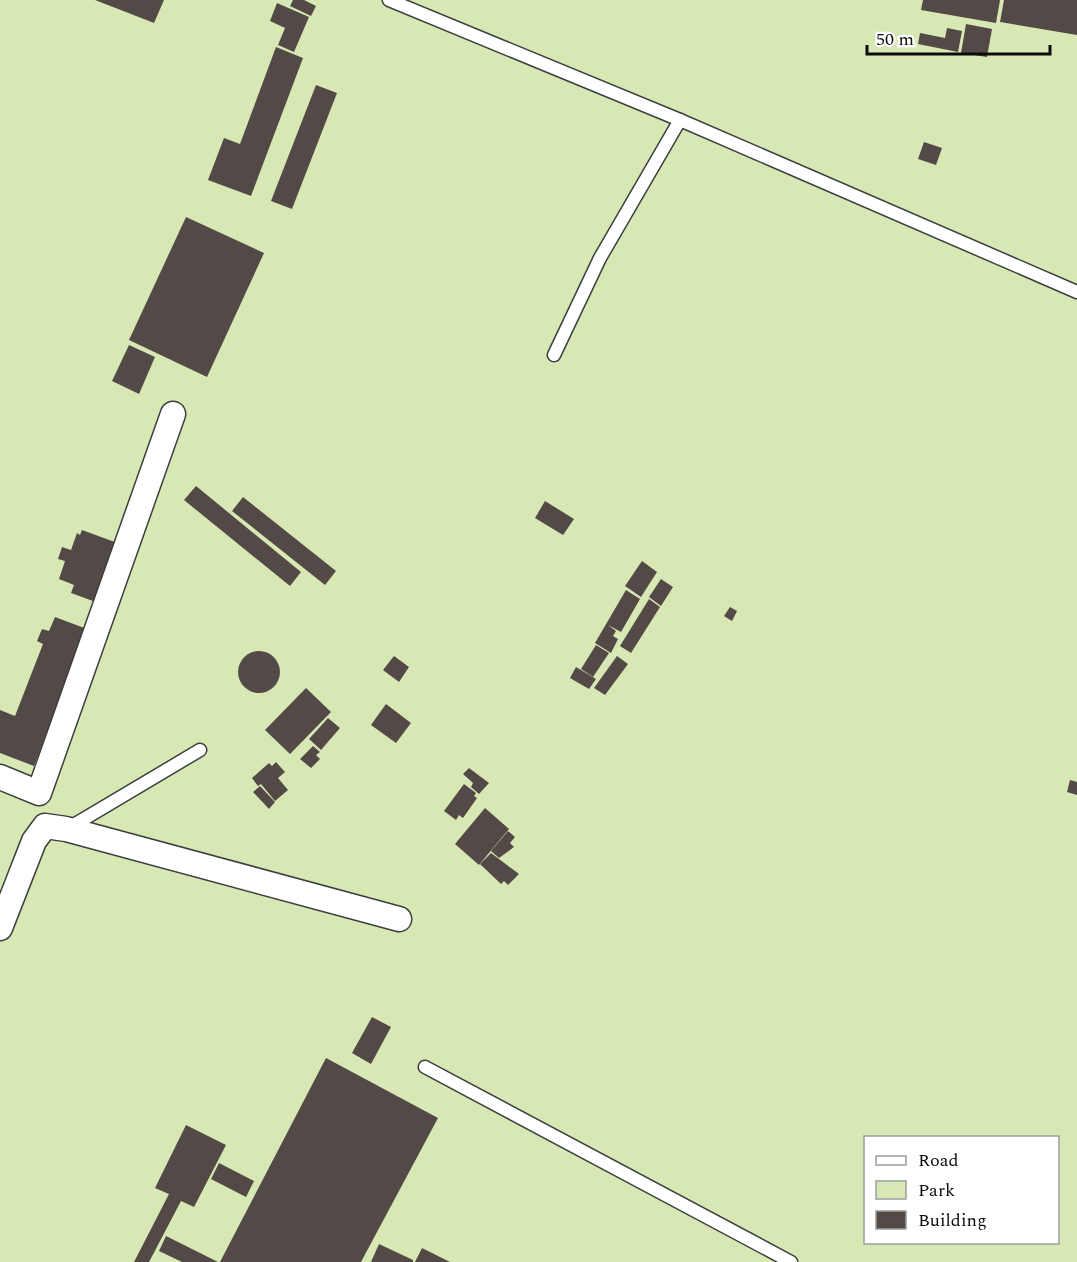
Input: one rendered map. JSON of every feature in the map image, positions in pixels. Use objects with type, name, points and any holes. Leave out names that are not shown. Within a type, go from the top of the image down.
[{"type":"street","points":[[0,777],[39,793],[173,414]]},
{"type":"street","points":[[0,928],[34,841],[45,826],[66,829],[399,919]]},
{"type":"lane","points":[[389,0],[680,120],[1077,292]]},
{"type":"lane","points":[[554,355],[600,258],[680,120]]},
{"type":"lane","points":[[66,829],[200,750]]},
{"type":"lane","points":[[425,1067],[791,1262]]},
{"type":"green space","points":[[0,0],[1077,0],[1077,1262],[0,1262]]},
{"type":"building","points":[[95,0],[164,0],[154,23]]},
{"type":"building","points":[[293,0],[304,0],[316,6],[311,16],[290,6]]},
{"type":"building","points":[[923,0],[1000,0],[996,23],[921,10]]},
{"type":"building","points":[[1004,0],[1077,0],[1077,35],[1000,22]]},
{"type":"building","points":[[277,3],[309,17],[294,52],[278,45],[285,28],[270,21]]},
{"type":"building","points":[[966,24],[992,29],[987,57],[961,53]]},
{"type":"building","points":[[947,28],[962,31],[958,52],[918,44],[920,33],[945,38]]},
{"type":"building","points":[[276,47],[303,58],[251,196],[208,180],[224,138],[240,144]]},
{"type":"building","points":[[316,85],[337,93],[292,209],[271,201]]},
{"type":"building","points":[[924,142],[942,148],[936,165],[918,159]]},
{"type":"building","points":[[186,217],[264,253],[207,377],[129,340]]},
{"type":"building","points":[[129,345],[155,357],[139,394],[112,381]]},
{"type":"building","points":[[196,486],[301,572],[290,586],[184,500]]},
{"type":"building","points":[[243,497],[336,571],[325,585],[232,511]]},
{"type":"building","points":[[545,501],[574,519],[563,535],[535,518]]},
{"type":"building","points":[[82,530],[123,545],[101,604],[71,593],[74,585],[59,579],[65,561],[58,559],[62,547],[71,550],[77,533],[80,535]]},
{"type":"building","points":[[642,561],[657,572],[641,597],[625,586]]},
{"type":"building","points":[[661,579],[673,587],[661,606],[649,597]]},
{"type":"building","points":[[626,590],[640,599],[621,632],[608,625],[616,631],[613,636],[618,639],[611,653],[595,643]]},
{"type":"building","points":[[649,599],[660,607],[631,653],[620,646]]},
{"type":"building","points":[[730,607],[737,611],[732,621],[724,616]]},
{"type":"building","points":[[55,617],[87,629],[34,766],[0,753],[0,710],[15,716],[43,644],[37,641],[42,629],[49,631]]},
{"type":"building","points":[[596,645],[609,653],[593,677],[581,669]]},
{"type":"building","points":[[259,651],[274,657],[280,672],[274,687],[259,693],[244,687],[238,672],[244,657]]},
{"type":"building","points":[[394,656],[409,667],[399,682],[383,670]]},
{"type":"building","points":[[617,656],[628,664],[605,695],[594,688]]},
{"type":"building","points":[[576,667],[596,679],[589,689],[570,678]]},
{"type":"building","points":[[306,688],[331,712],[290,754],[265,730]]},
{"type":"building","points":[[386,704],[411,723],[396,743],[371,725]]},
{"type":"building","points":[[328,718],[340,728],[321,750],[309,739]]},
{"type":"building","points":[[313,746],[320,752],[316,755],[320,759],[311,768],[300,759]]},
{"type":"building","points":[[276,762],[285,772],[278,778],[288,790],[275,801],[261,784],[258,786],[252,778],[269,763],[272,766]]},
{"type":"building","points":[[469,768],[489,783],[479,794],[471,787],[473,783],[463,774]]},
{"type":"building","points":[[1070,780],[1077,782],[1077,795],[1067,792]]},
{"type":"building","points":[[464,784],[476,793],[474,796],[477,798],[463,818],[459,815],[456,820],[444,811]]},
{"type":"building","points":[[260,786],[275,802],[269,809],[253,792]]},
{"type":"building","points":[[485,808],[509,829],[479,865],[455,844]]},
{"type":"building","points":[[508,831],[515,837],[510,843],[514,847],[499,858],[491,851]]},
{"type":"building","points":[[491,853],[519,874],[508,885],[504,881],[501,884],[480,864]]},
{"type":"building","points":[[372,1017],[391,1027],[371,1064],[352,1053]]},
{"type":"building","points":[[326,1058],[438,1118],[361,1262],[220,1262]]},
{"type":"building","points":[[186,1125],[226,1145],[194,1207],[181,1201],[149,1262],[134,1262],[169,1194],[155,1188]]},
{"type":"building","points":[[219,1163],[254,1181],[246,1197],[211,1179]]},
{"type":"building","points":[[166,1236],[218,1262],[182,1262],[159,1251]]},
{"type":"building","points":[[379,1244],[413,1260],[413,1262],[371,1262]]},
{"type":"building","points":[[422,1248],[450,1262],[415,1262]]}]
